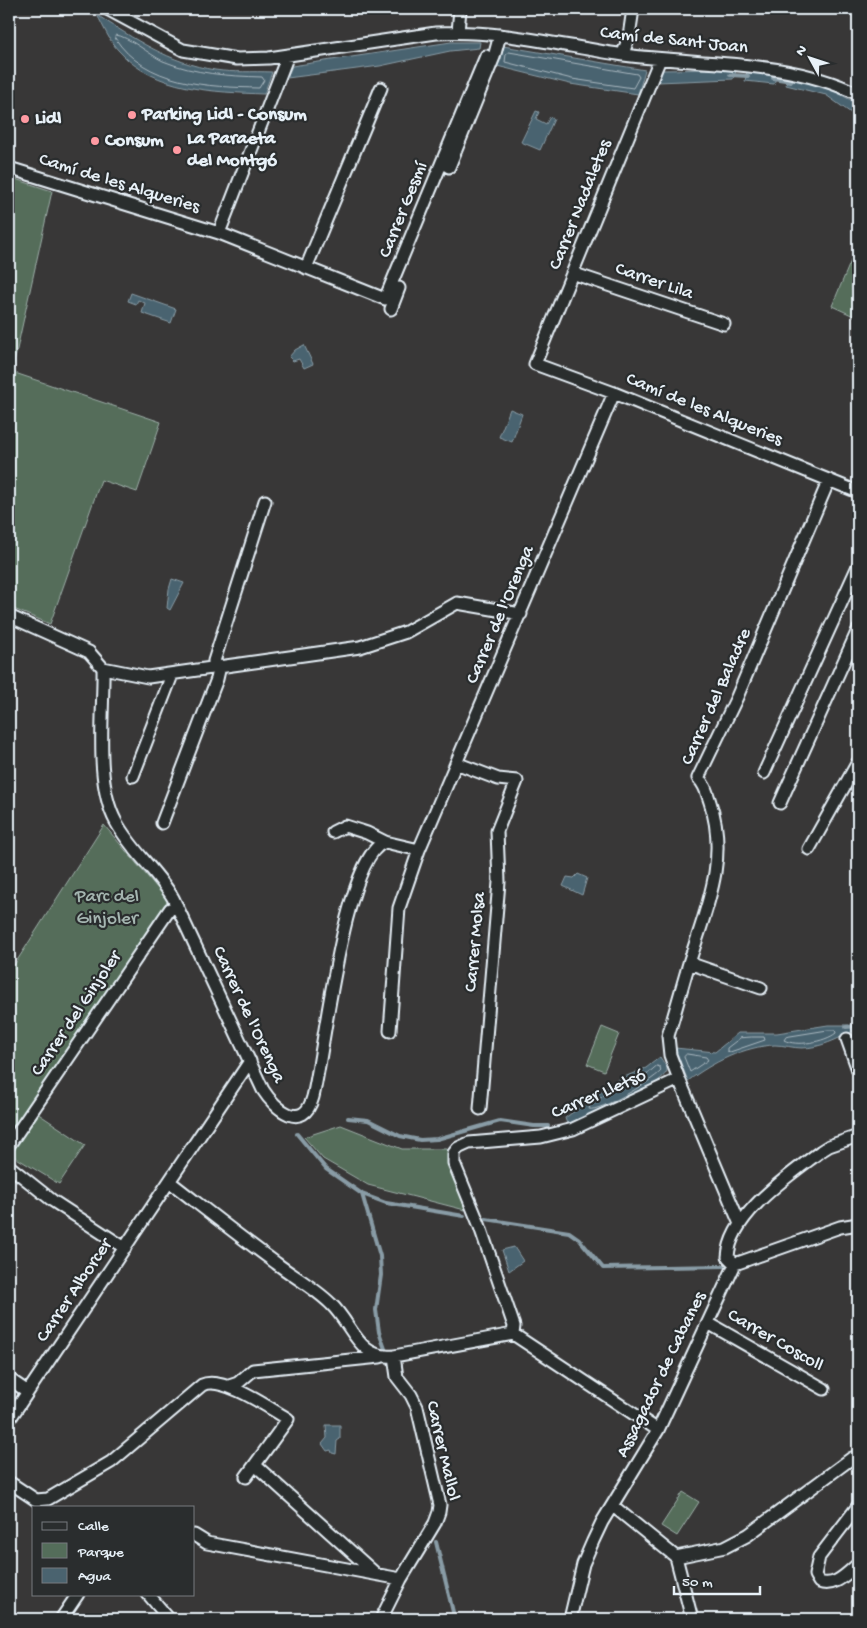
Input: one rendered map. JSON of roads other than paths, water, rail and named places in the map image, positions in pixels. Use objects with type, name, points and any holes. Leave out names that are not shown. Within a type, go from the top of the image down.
[{"type":"street","name":"Camí de Sant Joan","points":[[107,9],[155,36],[191,53],[237,59],[255,60],[436,33],[458,32],[495,48],[623,54],[771,68],[831,83],[858,94]]},
{"type":"street","points":[[458,32],[460,9]]},
{"type":"street","points":[[623,54],[629,36],[633,9]]},
{"type":"street","name":"Carrer Gesmí","points":[[219,233],[382,300],[387,297],[495,48]]},
{"type":"street","name":"Carrer Gesmí","points":[[391,309],[495,48]]},
{"type":"street","points":[[219,233],[288,55]]},
{"type":"street","name":"Carrer Nadaletes","points":[[535,364],[660,59]]},
{"type":"street","points":[[306,268],[381,88]]},
{"type":"street","name":"Camí de les Alqueries","points":[[9,168],[219,233]]},
{"type":"street","name":"Carrer Lila","points":[[572,273],[724,324]]},
{"type":"street","name":"Camí de les Alqueries","points":[[535,364],[614,393],[858,492]]},
{"type":"street","name":"Carrer de l'Orenga","points":[[390,1031],[399,908],[419,850],[614,393]]},
{"type":"street","name":"Carrer del Baladre","points":[[679,1079],[670,1055],[668,1036],[718,864],[714,817],[704,785],[698,778],[737,697],[828,480]]},
{"type":"street","points":[[162,823],[217,679],[217,667],[214,661],[265,502]]},
{"type":"street","points":[[764,773],[858,566]]},
{"type":"street","points":[[9,616],[89,652],[104,668],[140,676],[172,674],[360,647],[415,628],[457,603],[521,614]]},
{"type":"street","points":[[780,803],[858,630]]},
{"type":"street","name":"Carrer de l'Orenga","points":[[104,668],[102,773],[105,796],[115,822],[162,880],[177,906],[263,1090],[279,1111],[295,1115],[308,1109],[315,1091],[330,998],[355,886],[370,855],[377,845],[385,842]]},
{"type":"street","points":[[133,776],[172,674]]},
{"type":"street","points":[[809,849],[858,762]]},
{"type":"street","name":"Carrer Molsa","points":[[456,763],[498,779],[517,781],[497,831],[499,882],[480,1109]]},
{"type":"street","points":[[333,832],[344,826],[367,833],[385,842],[419,850]]},
{"type":"street","name":"Carrer del Ginjoler","points":[[9,1145],[170,909],[177,906]]},
{"type":"street","points":[[689,963],[762,988]]},
{"type":"street","points":[[847,1039],[858,1070]]},
{"type":"street","name":"Carrer Alborcer","points":[[9,1420],[250,1061]]},
{"type":"street","points":[[679,1079],[740,1224]]},
{"type":"street","name":"Carrer Lletsó","points":[[513,1334],[514,1326],[480,1224],[454,1163],[454,1153],[458,1148],[469,1143],[541,1137],[573,1129],[679,1079]]},
{"type":"street","points":[[858,1136],[829,1146],[821,1151],[767,1195],[740,1224],[728,1246],[728,1257],[735,1264],[840,1227],[858,1224]]},
{"type":"street","points":[[9,1166],[53,1201],[125,1248]]},
{"type":"street","points":[[170,1182],[275,1263],[322,1295],[349,1325],[362,1347],[380,1357]]},
{"type":"street","name":"Assagador de Cabanes","points":[[570,1619],[583,1564],[602,1522],[614,1506],[658,1430],[735,1264]]},
{"type":"street","name":"Carrer Coscoll","points":[[708,1323],[824,1390]]},
{"type":"street","points":[[228,1386],[238,1383],[253,1370],[394,1356],[513,1334],[658,1430]]},
{"type":"street","name":"Carrer Mallol","points":[[381,1619],[401,1580],[435,1523],[440,1505],[416,1408],[411,1395],[397,1377],[394,1356]]},
{"type":"street","points":[[9,1379],[28,1392]]},
{"type":"street","points":[[9,1482],[36,1500],[48,1499],[111,1462],[202,1386],[212,1382],[228,1386],[288,1419],[246,1477]]},
{"type":"street","points":[[676,1557],[725,1547],[748,1535],[845,1463],[858,1456]]},
{"type":"street","points":[[255,1466],[378,1575]]},
{"type":"street","points":[[614,1506],[676,1557],[692,1619]]},
{"type":"street","points":[[858,1506],[819,1557],[815,1575],[819,1582],[829,1584],[836,1582],[858,1564]]},
{"type":"street","points":[[195,1536],[202,1542],[401,1580]]},
{"type":"street","points":[[61,1619],[77,1596]]},
{"type":"street","points":[[150,1596],[169,1619]]},
{"type":"water","points":[[97,15],[153,49],[183,62],[222,71],[272,72],[264,94],[186,87],[167,82],[150,74],[133,64],[115,47]]},
{"type":"water","points":[[451,42],[480,42],[479,48],[450,51],[380,66],[287,78],[292,66]]},
{"type":"water","points":[[503,46],[645,70],[638,94],[570,84],[497,66]]},
{"type":"water","points":[[723,69],[736,71],[733,79],[658,82],[663,70]]},
{"type":"water","points":[[747,71],[777,74],[774,84],[745,81]]},
{"type":"water","points":[[788,77],[824,88],[850,99],[858,105],[858,115],[851,113],[826,95],[786,85]]},
{"type":"water","points":[[536,111],[539,112],[536,119],[546,124],[550,117],[554,119],[540,150],[521,142]]},
{"type":"water","points":[[131,293],[176,309],[171,323],[142,313],[145,303],[138,300],[136,304],[128,301]]},
{"type":"water","points":[[304,345],[313,364],[304,368],[299,359],[293,361],[289,357],[295,350]]},
{"type":"water","points":[[510,409],[522,414],[512,442],[499,437]]},
{"type":"water","points":[[172,579],[184,583],[170,610],[167,608]]},
{"type":"water","points":[[578,874],[587,878],[582,895],[563,886],[567,877],[574,878]]},
{"type":"water","points":[[828,1025],[849,1025],[853,1031],[822,1045],[802,1048],[775,1045],[740,1052],[707,1068],[688,1081],[675,1048],[715,1052],[738,1033],[777,1033]]},
{"type":"water","points":[[660,1057],[667,1071],[651,1086],[621,1102],[567,1124],[565,1118],[617,1080],[646,1068]]},
{"type":"water","points":[[514,1247],[523,1261],[509,1271],[502,1250]]},
{"type":"water","points":[[326,1425],[340,1425],[340,1439],[337,1441],[336,1454],[332,1453],[331,1450],[327,1451],[322,1444],[327,1438]]},
{"type":"waterway","points":[[730,75],[748,76]]},
{"type":"waterway","points":[[773,78],[791,81]]},
{"type":"waterway","points":[[846,1027],[858,1026]]},
{"type":"waterway","points":[[348,1118],[368,1120],[400,1136],[420,1140],[437,1139],[500,1121],[548,1126]]},
{"type":"waterway","points":[[297,1134],[326,1169],[362,1194],[380,1256],[381,1275],[376,1310],[379,1332],[385,1349]]},
{"type":"waterway","points":[[362,1194],[386,1203],[464,1216]]},
{"type":"waterway","points":[[486,1219],[569,1232],[579,1239],[603,1268],[725,1266]]},
{"type":"waterway","points":[[436,1542],[453,1612],[453,1619]]},
{"type":"place","name":"Parking Lidl - Consum","points":[[132,115]]},
{"type":"place","name":"Lidl","points":[[25,119]]},
{"type":"place","name":"Consum","points":[[95,141]]},
{"type":"place","name":"La Paraeta del Montgó","points":[[177,150]]},
{"type":"park label","name":"Parc del Ginjoler","points":[[107,908]]}]
